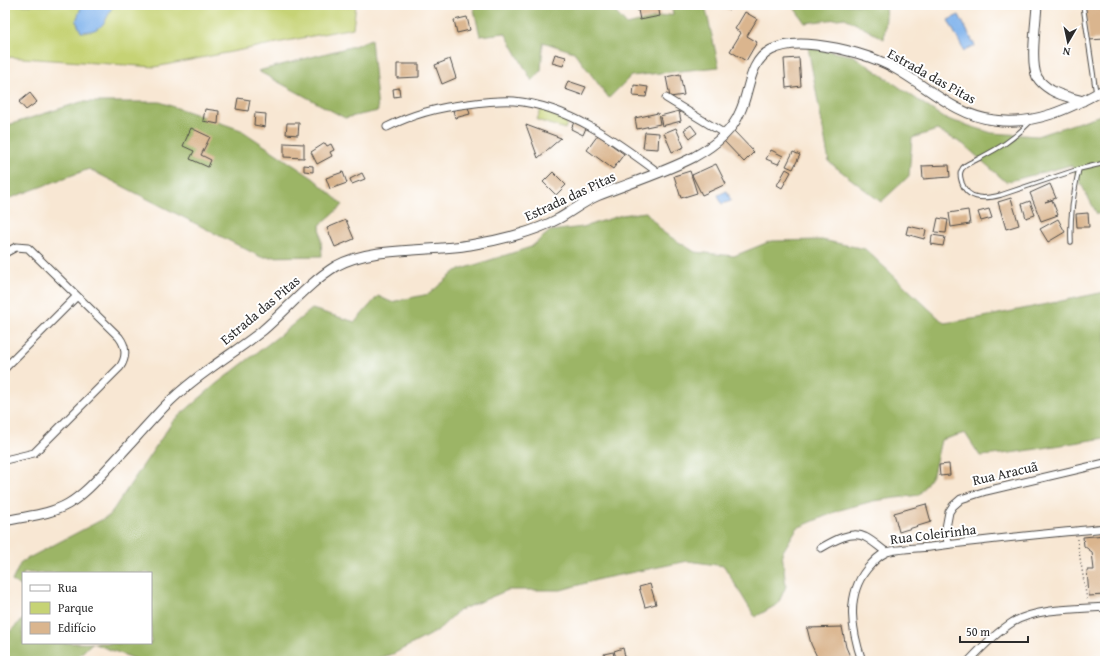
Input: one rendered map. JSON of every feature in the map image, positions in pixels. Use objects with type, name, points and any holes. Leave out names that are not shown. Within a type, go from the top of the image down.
[{"type":"street","points":[[1037,5],[1034,42],[1035,69],[1038,77],[1042,83],[1051,90],[1083,101]]},
{"type":"street","name":"Estrada das Pitas","points":[[5,521],[55,510],[80,495],[102,474],[175,396],[263,330],[321,277],[336,266],[354,258],[371,254],[470,245],[531,230],[556,220],[594,198],[659,173],[697,155],[713,145],[733,125],[740,112],[755,66],[761,58],[771,50],[788,44],[820,45],[843,49],[894,68],[950,104],[978,116],[994,120],[1032,119],[1061,112],[1105,89]]},
{"type":"street","points":[[666,98],[725,134]]},
{"type":"street","points":[[387,127],[424,112],[448,106],[493,102],[520,102],[554,110],[578,120],[621,144],[659,173]]},
{"type":"street","points":[[5,253],[16,247],[28,248],[121,340],[125,352],[123,362],[120,367],[34,453],[5,460]]},
{"type":"street","points":[[5,368],[77,296]]},
{"type":"street","name":"Rua Aracuã","points":[[948,544],[946,528],[949,512],[961,499],[986,491],[1105,463]]},
{"type":"street","name":"Rua Coleirinha","points":[[862,661],[853,624],[854,597],[857,584],[863,573],[872,563],[886,552],[1105,528]]},
{"type":"street","points":[[821,548],[844,537],[856,534],[864,536],[886,552]]},
{"type":"street","points":[[969,661],[997,634],[1014,622],[1040,613],[1105,606]]},
{"type":"lane","points":[[1083,5],[1096,94]]},
{"type":"lane","points":[[1032,119],[1018,134],[1005,144],[961,170],[960,176],[966,190],[973,197],[989,198],[1079,169],[1105,163]]},
{"type":"lane","points":[[1071,242],[1070,220],[1079,169]]},
{"type":"path","points":[[1076,531],[1088,608]]},
{"type":"green space","points":[[5,5],[356,5],[353,28],[155,67],[8,57],[5,67]]},
{"type":"green space","points":[[473,5],[609,5],[627,25],[673,14],[671,5],[705,5],[719,67],[631,76],[609,98],[574,52],[543,42],[541,71],[532,81],[505,33],[480,36]]},
{"type":"green space","points":[[798,5],[885,5],[886,17],[884,39],[845,18],[805,23],[795,9]]},
{"type":"green space","points":[[371,39],[378,111],[345,118],[258,71],[354,46]]},
{"type":"green space","points":[[808,47],[854,56],[944,118],[992,133],[1037,136],[1101,115],[1105,126],[1105,210],[1097,214],[1071,165],[1006,182],[963,144],[937,130],[912,138],[909,176],[881,202],[829,162]]},
{"type":"green space","points":[[81,102],[160,102],[241,130],[314,179],[343,205],[320,225],[322,256],[261,257],[89,169],[5,200],[5,126]]},
{"type":"green space","points":[[541,109],[569,118],[565,129],[537,120]]},
{"type":"green space","points":[[646,212],[664,233],[695,252],[734,256],[771,241],[822,240],[865,249],[944,323],[979,318],[1105,292],[1105,438],[1027,451],[980,456],[965,433],[941,440],[933,474],[919,495],[873,501],[840,510],[797,528],[782,553],[786,586],[778,604],[755,617],[724,566],[688,561],[600,579],[561,590],[508,590],[458,611],[437,631],[393,654],[366,661],[141,661],[95,644],[152,644],[152,572],[22,572],[22,586],[12,581],[21,562],[109,516],[173,421],[216,384],[312,309],[355,322],[378,296],[391,302],[429,294],[456,271],[531,247],[550,231],[583,227],[622,215]]},
{"type":"green space","points":[[22,620],[22,644],[91,644],[73,661],[5,661],[5,636]]},
{"type":"water","points":[[82,5],[113,5],[105,21],[99,28],[81,32],[76,21]]},
{"type":"water","points":[[959,15],[975,46],[964,51],[948,20]]},
{"type":"water","points":[[727,191],[731,201],[722,204],[718,195]]},
{"type":"building","points":[[637,5],[658,5],[660,16],[640,20]]},
{"type":"building","points":[[719,5],[731,5],[729,10]]},
{"type":"building","points":[[1085,5],[1105,5],[1105,39],[1089,40]]},
{"type":"building","points":[[745,12],[757,19],[747,36],[757,42],[746,61],[730,51],[741,33],[735,29]]},
{"type":"building","points":[[467,17],[470,30],[457,33],[454,20]]},
{"type":"building","points":[[555,54],[566,57],[563,66],[552,63]]},
{"type":"building","points":[[799,58],[801,86],[786,88],[784,59]]},
{"type":"building","points":[[450,59],[456,78],[442,84],[435,65]]},
{"type":"building","points":[[397,64],[419,64],[419,77],[397,78]]},
{"type":"building","points":[[680,74],[684,95],[670,97],[666,77]]},
{"type":"building","points":[[568,81],[586,87],[582,95],[565,89]]},
{"type":"building","points":[[634,85],[648,87],[646,97],[633,96]]},
{"type":"building","points":[[399,88],[400,96],[394,97],[393,89]]},
{"type":"building","points":[[30,93],[37,102],[26,110],[19,102]]},
{"type":"building","points":[[238,98],[250,100],[248,111],[236,109]]},
{"type":"building","points":[[468,107],[470,114],[455,118],[453,110]]},
{"type":"building","points":[[205,109],[219,111],[218,124],[203,121]]},
{"type":"building","points":[[679,111],[681,121],[662,126],[660,116]]},
{"type":"building","points":[[255,113],[266,114],[265,127],[254,125]]},
{"type":"building","points":[[658,113],[660,124],[637,129],[635,118]]},
{"type":"building","points":[[574,122],[586,128],[583,135],[571,129]]},
{"type":"building","points":[[287,123],[299,123],[298,135],[286,134]]},
{"type":"building","points":[[526,125],[561,138],[538,158]]},
{"type":"building","points":[[691,125],[697,133],[690,138],[684,130]]},
{"type":"building","points":[[191,128],[210,137],[201,155],[211,160],[208,167],[190,159],[194,151],[183,146]]},
{"type":"building","points":[[676,128],[684,147],[672,152],[664,133]]},
{"type":"building","points":[[734,131],[754,152],[744,162],[723,140]]},
{"type":"building","points":[[645,132],[659,133],[658,149],[643,148]]},
{"type":"building","points":[[598,135],[624,154],[613,169],[587,150]]},
{"type":"building","points":[[284,143],[304,144],[304,158],[284,157]]},
{"type":"building","points":[[325,143],[327,146],[331,144],[334,150],[330,152],[332,156],[317,164],[311,152]]},
{"type":"building","points":[[771,150],[783,156],[778,164],[766,159]]},
{"type":"building","points":[[793,152],[800,155],[793,169],[786,166]]},
{"type":"building","points":[[716,164],[726,184],[702,195],[692,175]]},
{"type":"building","points":[[304,165],[313,166],[313,172],[304,171]]},
{"type":"building","points":[[949,165],[950,177],[923,179],[922,166]]},
{"type":"building","points":[[786,169],[791,172],[782,188],[777,185]]},
{"type":"building","points":[[690,171],[697,193],[681,198],[674,176]]},
{"type":"building","points":[[343,172],[347,183],[330,189],[326,178]]},
{"type":"building","points":[[553,172],[566,185],[556,195],[543,182]]},
{"type":"building","points":[[362,173],[365,179],[352,184],[350,179]]},
{"type":"building","points":[[1050,184],[1056,198],[1045,202],[1052,200],[1058,215],[1041,221],[1030,193]]},
{"type":"building","points":[[1011,198],[1019,225],[1006,229],[998,202]]},
{"type":"building","points":[[1030,201],[1035,215],[1026,218],[1022,204]]},
{"type":"building","points":[[989,209],[992,218],[981,221],[978,212]]},
{"type":"building","points":[[968,210],[970,224],[951,227],[949,213]]},
{"type":"building","points":[[1088,213],[1089,227],[1077,227],[1076,214]]},
{"type":"building","points":[[938,218],[948,220],[946,233],[935,232]]},
{"type":"building","points":[[1058,219],[1065,232],[1048,242],[1040,229]]},
{"type":"building","points":[[346,220],[354,239],[335,247],[327,228]]},
{"type":"building","points":[[908,226],[926,230],[924,239],[906,234]]},
{"type":"building","points":[[932,235],[945,237],[943,246],[931,244]]},
{"type":"building","points":[[949,464],[950,475],[940,476],[939,465]]},
{"type":"building","points":[[926,504],[931,522],[899,532],[894,513]]},
{"type":"building","points":[[1105,535],[1105,595],[1089,596],[1087,570],[1094,570],[1092,552],[1084,546],[1083,537]]},
{"type":"building","points":[[650,584],[656,604],[645,607],[639,587]]},
{"type":"building","points":[[842,627],[846,647],[852,661],[819,661],[811,644],[807,628]]},
{"type":"building","points":[[623,648],[626,661],[617,661],[614,651]]},
{"type":"building","points":[[613,652],[615,661],[606,661],[604,654]]}]
